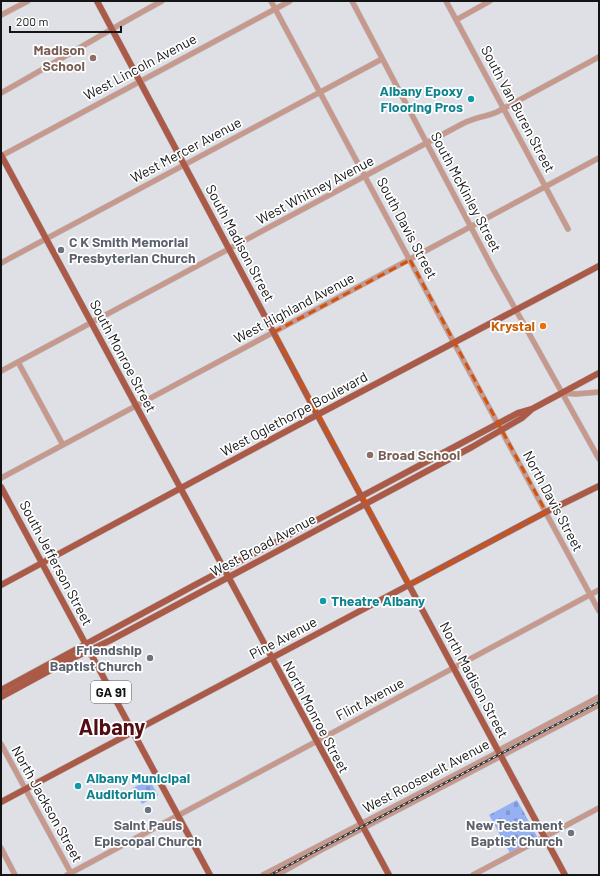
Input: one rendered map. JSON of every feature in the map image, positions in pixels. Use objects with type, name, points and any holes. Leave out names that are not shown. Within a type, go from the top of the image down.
[{"type":"main road","name":"South Madison Street","points":[[97,1],[361,496]]},
{"type":"main road","name":"South Monroe Street","points":[[1,155],[224,570]]},
{"type":"main road","name":"West Oglethorpe Boulevard","points":[[1,585],[599,266]]},
{"type":"main road","name":"West Broad Avenue","points":[[1,697],[228,578],[501,431],[522,418],[532,409],[599,373]]},
{"type":"main road","name":"West Broad Avenue","points":[[1,690],[361,496],[518,413],[532,409]]},
{"type":"main road","name":"Pine Avenue","points":[[1,802],[546,512],[599,486]]},
{"type":"main road","name":"South Jefferson Street","points":[[1,487],[89,651]]},
{"type":"main road","name":"North Madison Street","points":[[361,496],[565,875]]},
{"type":"main road","name":"North Monroe Street","points":[[224,570],[389,875]]},
{"type":"main road","name":"GA 91","points":[[89,651],[210,875]]},
{"type":"street","points":[[1,15],[28,1]]},
{"type":"street","points":[[1,93],[52,65],[111,28],[162,1]]},
{"type":"street","name":"South Davis Street","points":[[271,1],[498,424]]},
{"type":"street","name":"West Lincoln Avenue","points":[[1,155],[290,1]]},
{"type":"street","name":"South McKinley Street","points":[[352,1],[516,310],[599,459]]},
{"type":"street","name":"South Van Buren Street","points":[[446,1],[568,229]]},
{"type":"street","points":[[456,20],[490,1]]},
{"type":"street","name":"West Whitney Avenue","points":[[1,371],[427,143],[471,120],[490,115],[504,109],[599,57]]},
{"type":"street","name":"West Mercer Avenue","points":[[1,263],[382,59]]},
{"type":"street","name":"West Highland Avenue","points":[[1,478],[599,158]]},
{"type":"street","points":[[18,362],[63,445]]},
{"type":"street","points":[[577,384],[581,391],[585,394]]},
{"type":"street","points":[[562,392],[576,394],[599,392]]},
{"type":"street","name":"North Davis Street","points":[[498,424],[599,611]]},
{"type":"street","name":"Flint Avenue","points":[[70,874],[599,590]]},
{"type":"street","name":"West Roosevelt Avenue","points":[[500,754],[599,697]]},
{"type":"street","name":"West Roosevelt Avenue","points":[[263,875],[362,826],[599,704]]},
{"type":"street","name":"North Jackson Street","points":[[1,744],[70,874]]},
{"type":"street","points":[[474,875],[599,808]]},
{"type":"street","name":"West Roosevelt Avenue","points":[[277,875],[362,826]]},
{"type":"street","points":[[1,848],[15,875]]},
{"type":"highlighted area","points":[[410,260],[546,512],[410,585],[274,332]]},
{"type":"green space","points":[[149,779],[158,795],[142,804],[133,788]]},
{"type":"green space","points":[[517,800],[538,838],[510,853],[489,815]]},
{"type":"railway","points":[[270,875],[599,702]]},
{"type":"place","name":"Madison School","points":[[93,58]]},
{"type":"place","name":"Albany Epoxy Flooring Pros","points":[[471,99]]},
{"type":"place","name":"C K Smith Memorial Presbyterian Church","points":[[61,250]]},
{"type":"place","name":"Krystal","points":[[543,326]]},
{"type":"place","name":"Broad School","points":[[370,455]]},
{"type":"place","name":"Theatre Albany","points":[[323,601]]},
{"type":"place","name":"Friendship Baptist Church","points":[[150,658]]},
{"type":"place","name":"Albany Municipal Auditorium","points":[[78,786]]},
{"type":"place","name":"Saint Pauls Episcopal Church","points":[[148,810]]},
{"type":"place","name":"New Testament Baptist Church","points":[[571,833]]},
{"type":"district","name":"Albany","points":[[112,727]]}]
